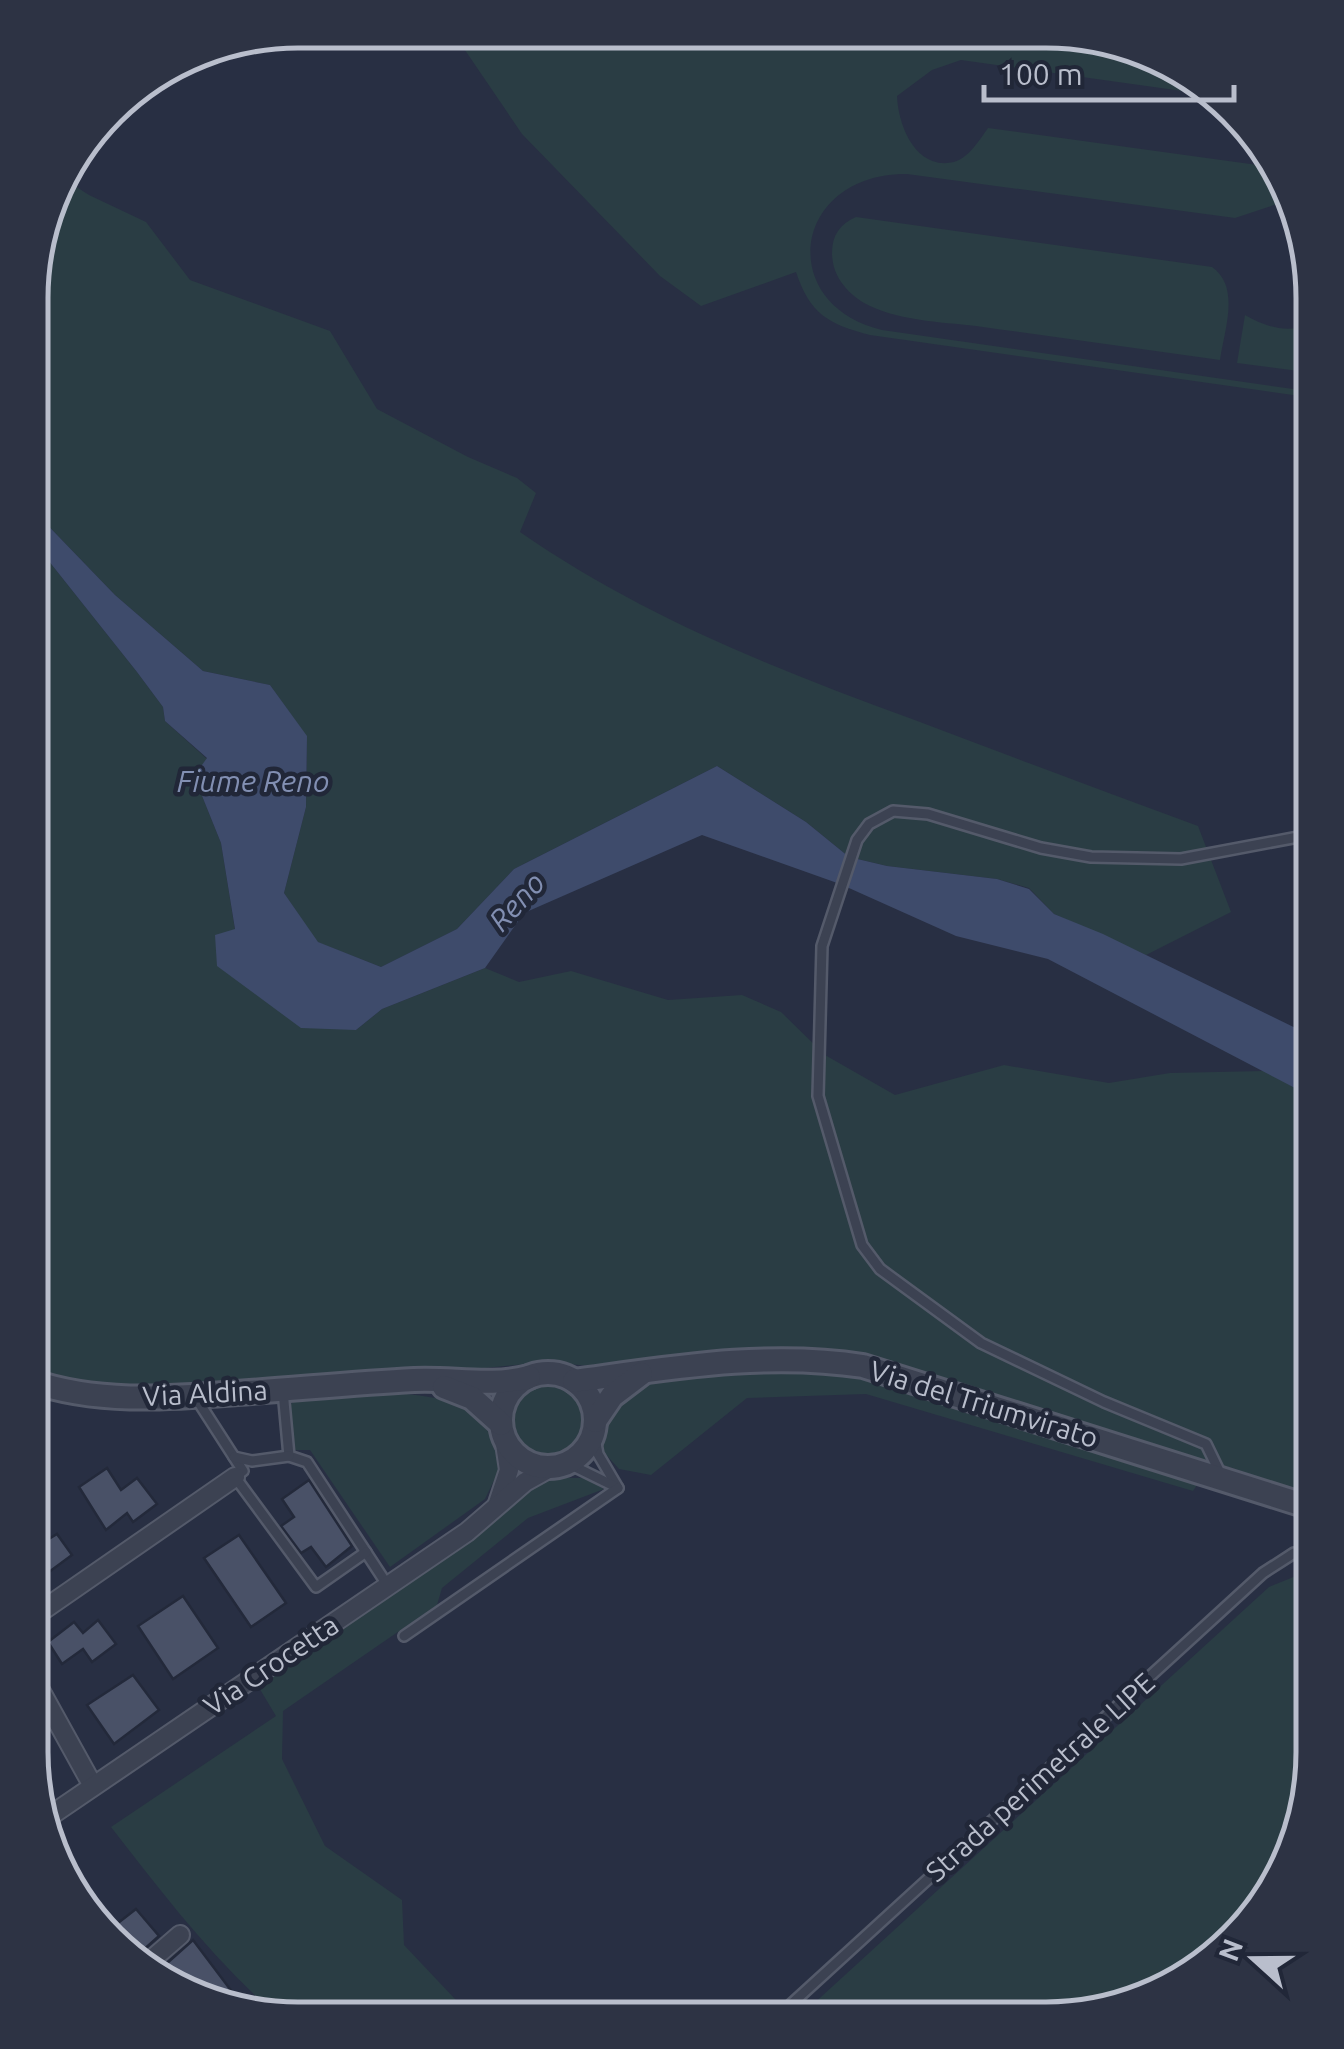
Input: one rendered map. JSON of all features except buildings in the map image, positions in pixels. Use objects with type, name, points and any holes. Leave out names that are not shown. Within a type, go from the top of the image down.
[{"type":"street","name":"Via del Triumvirato","points":[[574,1381],[780,1359],[862,1366],[1296,1502]]},
{"type":"street","points":[[502,1430],[509,1448],[528,1463],[560,1465],[588,1445],[612,1396],[646,1372]]},
{"type":"street","points":[[496,1506],[510,1470],[502,1430],[508,1396],[529,1377],[552,1373],[574,1381],[590,1398],[594,1427]]},
{"type":"street","name":"Via Aldina","points":[[48,1386],[96,1396],[194,1396],[381,1382],[506,1383],[529,1377]]},
{"type":"street","name":"Via Aldina","points":[[381,1382],[457,1391],[472,1398],[502,1430]]},
{"type":"street","name":"Via Crocetta","points":[[55,1812],[466,1532],[525,1482],[560,1465]]},
{"type":"street","points":[[48,1607],[235,1477]]},
{"type":"street","points":[[48,1705],[93,1786]]},
{"type":"street","points":[[155,1957],[180,1935]]},
{"type":"lane","points":[[1224,1480],[1206,1444],[1104,1402],[981,1343],[880,1269],[862,1245],[818,1096],[822,946],[849,857],[869,824],[893,811],[928,814],[1023,843],[1092,857],[1181,859],[1296,837]]},
{"type":"lane","points":[[282,1390],[288,1456]]},
{"type":"lane","points":[[194,1396],[244,1471],[235,1477],[316,1586],[366,1552]]},
{"type":"lane","points":[[594,1427],[598,1454],[618,1488]]},
{"type":"lane","points":[[234,1457],[252,1461],[288,1456],[307,1462],[388,1586]]},
{"type":"lane","points":[[560,1465],[618,1488]]},
{"type":"lane","points":[[404,1636],[618,1488]]},
{"type":"lane","name":"Strada perimetrale LIPE","points":[[793,2002],[1262,1573],[1296,1553]]},
{"type":"shaded area","points":[[464,48],[1047,48],[1111,56],[1142,67],[1188,92],[961,60],[932,70],[897,96],[905,132],[919,152],[940,163],[959,160],[988,128],[1258,165],[1278,205],[1235,218],[907,174],[869,179],[840,194],[821,216],[811,242],[812,269],[824,295],[847,316],[882,330],[1296,389],[1296,395],[870,335],[822,315],[808,298],[796,272],[701,306],[660,276],[522,134]]},
{"type":"shaded area","points":[[75,186],[146,222],[190,280],[330,331],[377,409],[517,478],[536,493],[520,532],[566,562],[661,615],[759,660],[1198,826],[1231,912],[1146,955],[1054,914],[1029,888],[997,879],[887,866],[849,857],[806,822],[717,766],[514,869],[457,929],[381,967],[317,942],[284,893],[306,807],[307,737],[270,685],[203,671],[115,595],[48,526],[50,265],[61,217]]},
{"type":"shaded area","points":[[856,217],[1212,267],[1221,276],[1228,298],[1220,360],[926,321],[870,306],[843,285],[833,262],[835,236]]},
{"type":"shaded area","points":[[1245,315],[1278,328],[1296,328],[1296,371],[1237,363]]},
{"type":"shaded area","points":[[48,560],[163,707],[165,721],[207,759],[194,776],[221,843],[235,930],[356,1030],[382,1009],[485,968],[519,982],[571,971],[668,1000],[742,995],[781,1012],[825,1055],[895,1095],[1004,1065],[1109,1083],[1170,1073],[1264,1071],[1296,1088],[1296,1492],[1233,1468],[1186,1459],[898,1367],[817,1349],[601,1367],[546,1362],[334,1383],[212,1400],[48,1386]]},
{"type":"shaded area","points":[[757,1371],[831,1371],[912,1392],[1197,1485],[1193,1491],[866,1394],[747,1398],[651,1475],[619,1469],[600,1448],[605,1416],[640,1385]]},
{"type":"shaded area","points":[[548,1384],[574,1395],[585,1421],[574,1447],[548,1458],[522,1447],[511,1421],[522,1395]]},
{"type":"shaded area","points":[[388,1392],[446,1400],[476,1415],[488,1427],[501,1466],[485,1499],[390,1567],[310,1450],[293,1450],[289,1406],[298,1397]]},
{"type":"shaded area","points":[[553,1478],[585,1478],[604,1489],[528,1518],[442,1588],[437,1605],[283,1711],[282,1759],[325,1846],[402,1900],[404,1945],[458,2002],[297,2002],[257,1997],[211,1950],[111,1827],[276,1716],[258,1686],[415,1579],[534,1483]]},
{"type":"shaded area","points":[[1296,1576],[1296,1768],[1292,1800],[1271,1862],[1240,1909],[1204,1909],[1204,1945],[1199,1950],[1142,1982],[1095,1997],[1047,2002],[815,2002],[1269,1587]]},
{"type":"water","name":"Fiume Reno","points":[[48,526],[115,595],[203,671],[270,685],[307,736],[306,807],[284,893],[318,942],[381,967],[457,929],[514,869],[717,766],[806,822],[849,857],[887,866],[997,879],[1029,889],[1054,914],[1296,1028],[1296,1089],[1048,959],[956,936],[840,884],[702,835],[524,913],[485,968],[382,1009],[356,1030],[301,1028],[217,966],[215,935],[235,929],[221,843],[194,776],[207,758],[165,721],[163,707],[48,560]]},
{"type":"water label","name":"Reno","points":[[517,902]]}]
